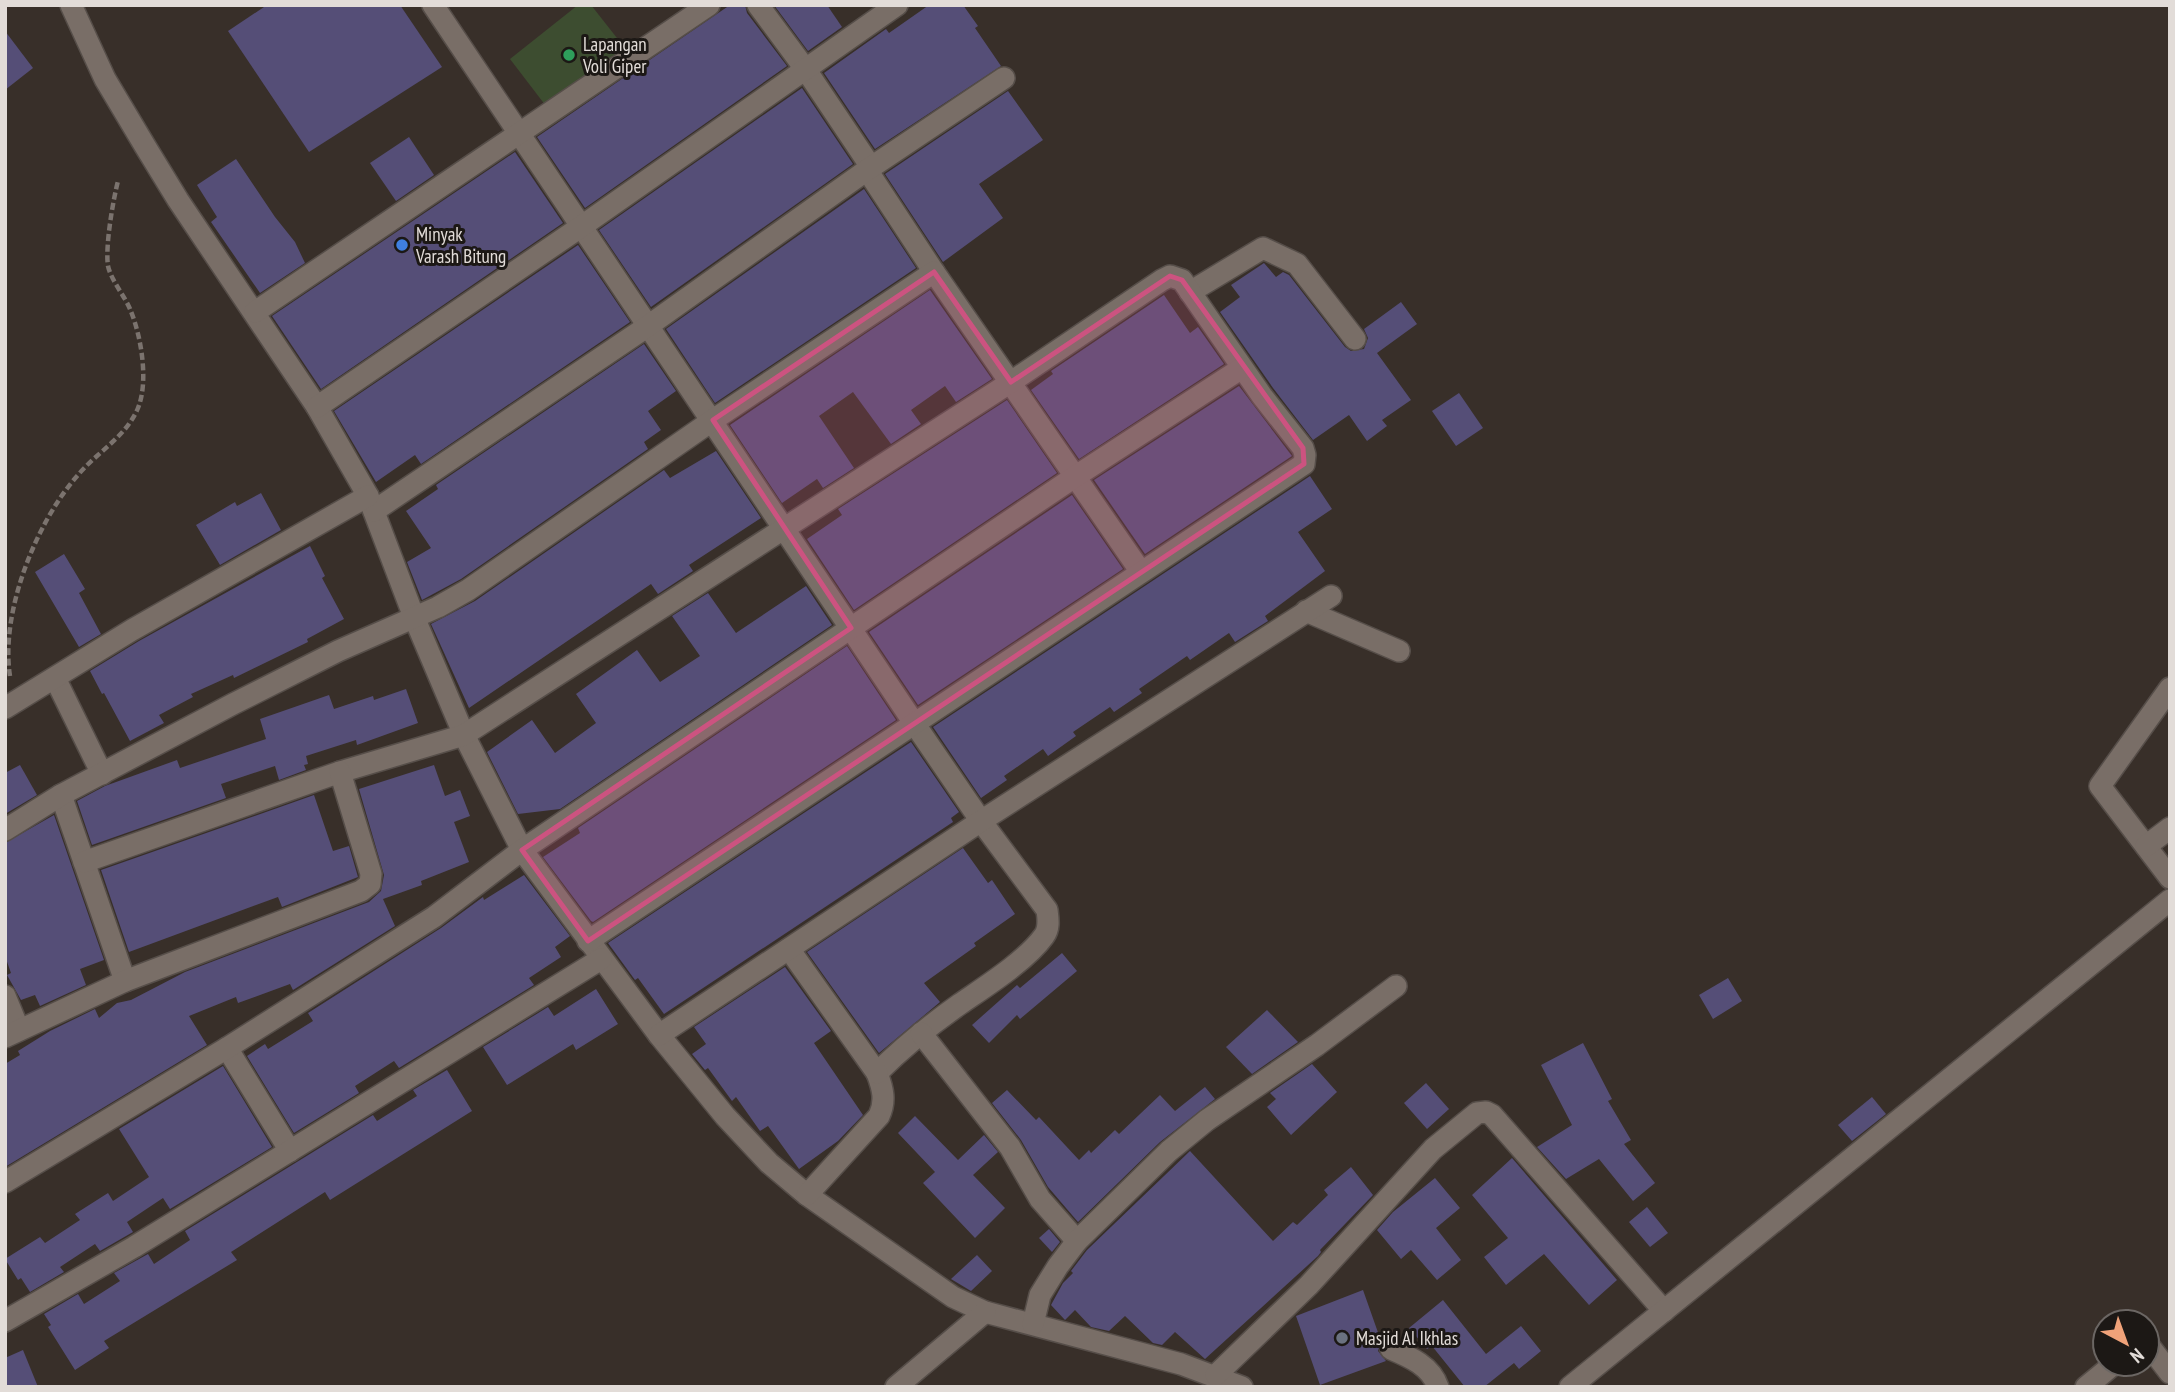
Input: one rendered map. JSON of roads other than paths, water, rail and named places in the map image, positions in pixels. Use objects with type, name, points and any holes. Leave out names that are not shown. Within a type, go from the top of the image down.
[{"type":"street","points":[[71,5],[105,79],[138,135],[178,200],[317,407],[371,504],[414,617],[464,734],[522,850],[659,1035],[724,1116],[769,1163],[807,1195],[943,1290],[985,1312],[1216,1375],[1242,1387]]},
{"type":"street","points":[[433,5],[914,723],[981,821],[1047,910],[1049,922],[1046,934],[993,981],[921,1032],[877,1073]]},
{"type":"street","points":[[255,312],[709,5]]},
{"type":"street","points":[[758,5],[806,70],[934,272],[1141,572]]},
{"type":"street","points":[[317,407],[582,226],[897,5]]},
{"type":"street","points":[[11,704],[132,630],[371,504],[648,326],[869,169],[1004,78]]},
{"type":"street","points":[[1191,292],[1263,248],[1297,264],[1355,339]]},
{"type":"street","points":[[5,830],[61,795],[338,651],[438,607],[497,572],[713,420],[934,272]]},
{"type":"street","points":[[84,862],[340,772],[464,734],[1011,382],[1170,276],[1182,280],[1242,368],[1303,448],[1306,455],[1304,464],[588,941]]},
{"type":"street","points":[[5,1182],[227,1048],[434,917],[522,850],[1076,476],[1242,368]]},
{"type":"street","points":[[659,1035],[981,821],[1331,596]]},
{"type":"street","points":[[1306,611],[1399,651]]},
{"type":"street","points":[[55,678],[102,774]]},
{"type":"street","points":[[2170,688],[2100,786],[2170,878]]},
{"type":"street","points":[[5,996],[12,1034],[125,981],[361,891],[370,884],[372,874],[340,772]]},
{"type":"street","points":[[61,795],[125,981]]},
{"type":"street","points":[[2146,846],[2170,828]]},
{"type":"street","points":[[1570,1387],[2170,900]]},
{"type":"street","points":[[789,949],[877,1073],[883,1090],[884,1106],[879,1116],[807,1195]]},
{"type":"street","points":[[5,1321],[134,1247],[601,958]]},
{"type":"street","points":[[1033,1324],[1040,1295],[1077,1241],[1169,1151],[1207,1120],[1317,1045],[1396,986]]},
{"type":"street","points":[[921,1032],[1004,1139],[1040,1199],[1077,1241]]},
{"type":"street","points":[[227,1048],[290,1151]]},
{"type":"street","points":[[1216,1375],[1335,1259],[1415,1166],[1450,1133],[1477,1113],[1486,1112],[1492,1115],[1664,1311]]},
{"type":"street","points":[[896,1387],[985,1312]]},
{"type":"street","points":[[1391,1349],[1426,1369],[1435,1377],[1438,1387]]},
{"type":"place","name":"Lapangan Voli Giper","points":[[569,55]]},
{"type":"place","name":"Minyak Varash Bitung","points":[[402,245]]},
{"type":"place","name":"Masjid Al Ikhlas","points":[[1342,1338]]}]
